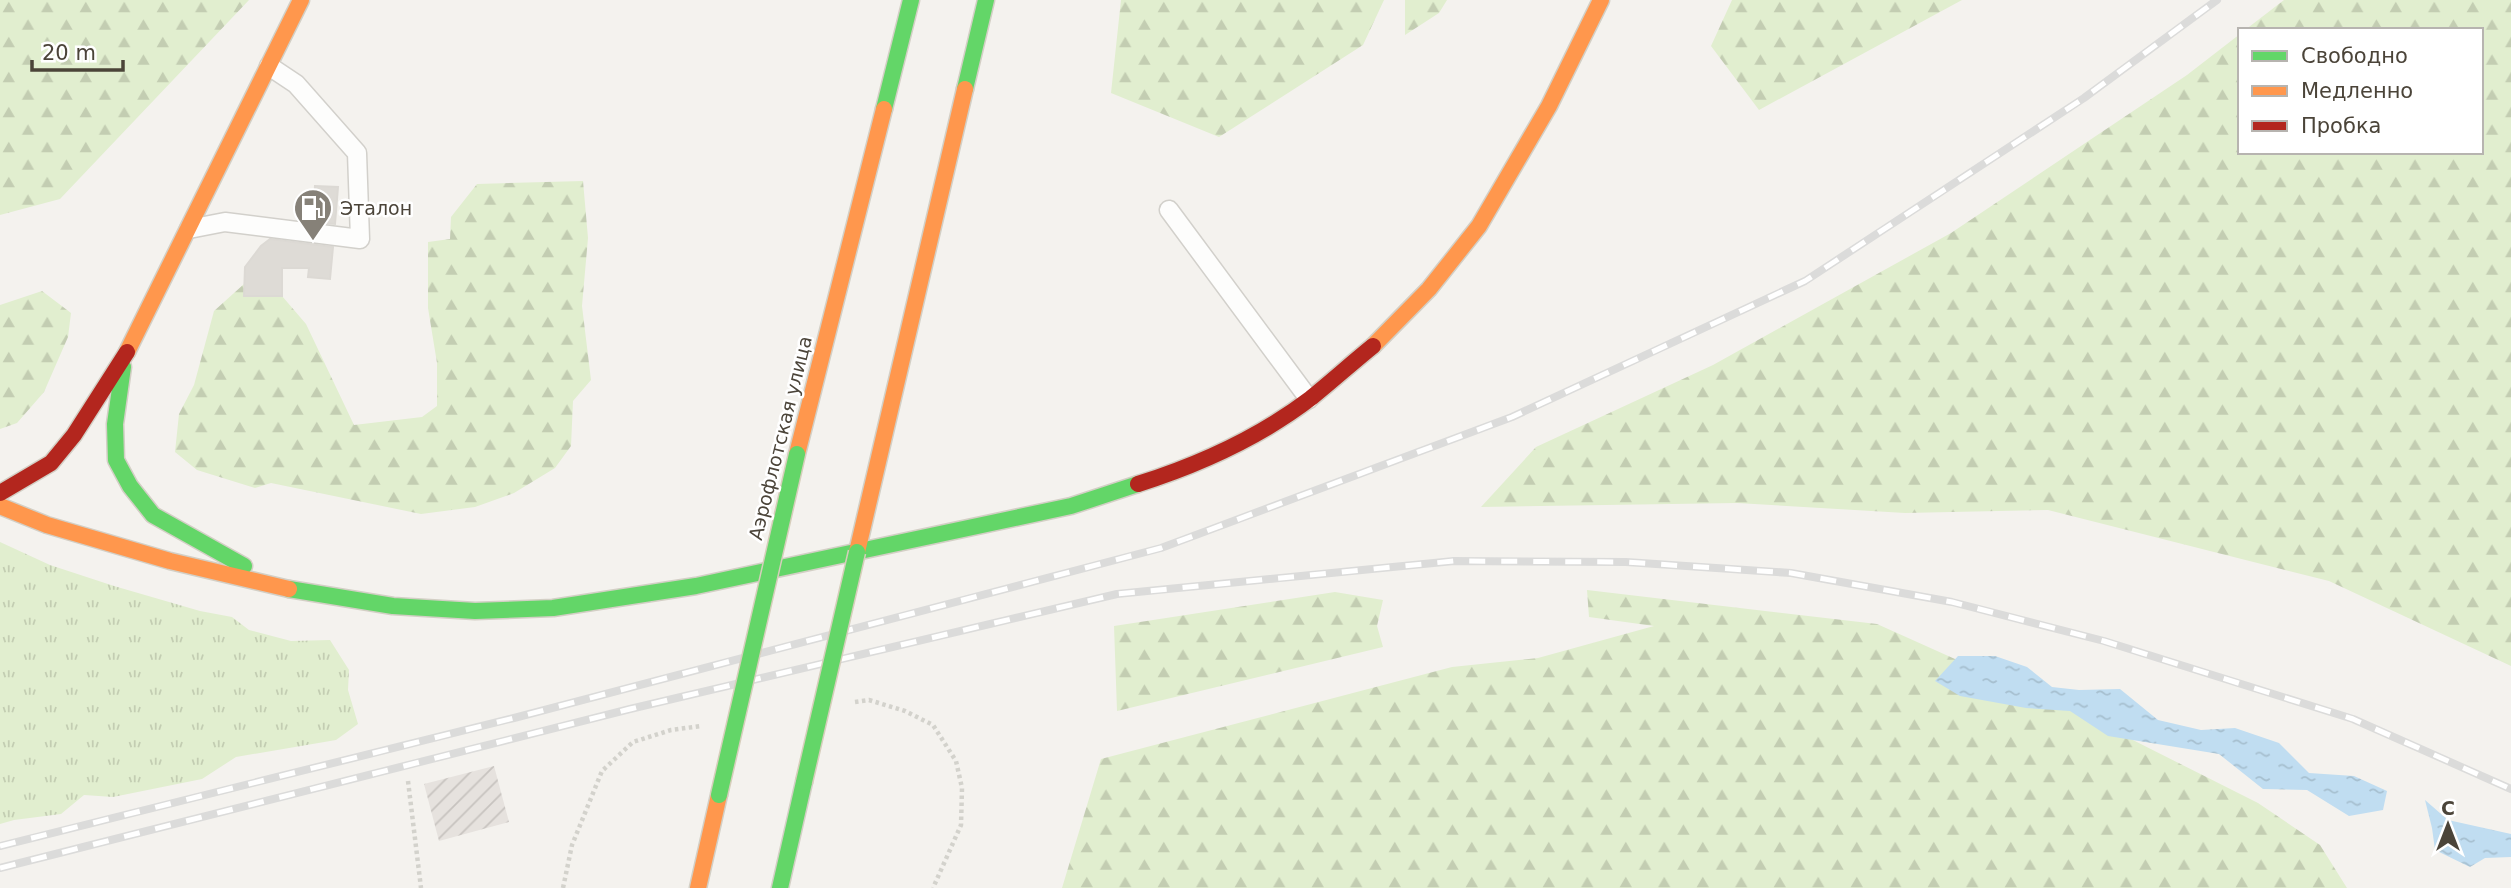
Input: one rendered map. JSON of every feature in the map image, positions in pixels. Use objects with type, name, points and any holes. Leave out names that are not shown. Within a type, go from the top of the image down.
[{"type":"street","points":[[0,493],[51,463],[74,435],[124,358],[301,0]]},
{"type":"street","name":"Аэрофлотская улица","points":[[698,888],[797,454],[911,0]]},
{"type":"street","points":[[780,888],[986,0]]},
{"type":"street","points":[[0,506],[47,525],[170,561],[280,587],[393,606],[475,611],[553,608],[696,586],[1071,506],[1182,470],[1250,436],[1309,399],[1374,345],[1419,298],[1479,226],[1549,106],[1601,0]]},
{"type":"street","points":[[124,358],[115,424],[116,460],[130,486],[153,515],[280,587]]},
{"type":"lane","points":[[186,230],[225,222],[360,239],[357,153],[296,84],[269,66]]},
{"type":"lane","points":[[1169,210],[1309,399]]},
{"type":"path","points":[[408,781],[421,888]]},
{"type":"shaded area","points":[[494,766],[509,822],[439,841],[424,784]]},
{"type":"green space","points":[[0,0],[249,0],[60,199],[0,215]]},
{"type":"green space","points":[[1121,0],[1384,0],[1363,45],[1219,137],[1111,93]]},
{"type":"green space","points":[[1405,0],[1447,0],[1439,13],[1405,35]]},
{"type":"green space","points":[[1732,0],[1962,0],[1759,110],[1711,46]]},
{"type":"green space","points":[[2284,0],[2511,0],[2511,666],[2329,581],[2048,510],[1905,513],[1737,503],[1481,507],[1536,447],[1713,365],[1951,233],[2187,75],[2238,36],[2238,154],[2483,154],[2483,28],[2248,28]]},
{"type":"green space","points":[[583,181],[588,238],[582,306],[591,380],[573,401],[571,446],[555,468],[514,493],[475,507],[421,514],[271,483],[255,488],[197,470],[175,452],[179,414],[194,385],[214,311],[244,284],[244,296],[282,296],[306,324],[354,425],[422,417],[437,406],[437,363],[428,308],[428,242],[450,239],[451,217],[477,184]]},
{"type":"green space","points":[[42,291],[71,313],[68,337],[44,392],[17,423],[0,429],[0,305]]},
{"type":"green space","points":[[0,542],[50,565],[114,586],[200,611],[232,617],[249,630],[291,641],[330,640],[349,670],[348,690],[358,724],[336,740],[236,757],[202,779],[113,797],[84,795],[61,814],[0,824]]},
{"type":"green space","points":[[1587,590],[1877,624],[2109,728],[2258,803],[2320,845],[2347,888],[1062,888],[1101,759],[1452,667],[1538,658],[1654,626],[1589,617]]},
{"type":"green space","points":[[1335,592],[1383,600],[1377,626],[1383,647],[1117,711],[1114,626]]},
{"type":"water","points":[[1958,656],[1995,656],[2027,667],[2052,687],[2079,690],[2120,689],[2158,720],[2201,730],[2235,728],[2279,743],[2309,773],[2354,776],[2387,791],[2383,810],[2349,816],[2307,790],[2263,789],[2219,754],[2108,736],[2070,711],[2026,708],[1960,696],[1935,681]]},
{"type":"water","points":[[2425,800],[2448,820],[2511,834],[2511,857],[2485,858],[2470,867],[2435,850]]},
{"type":"building","points":[[315,186],[338,187],[335,224],[312,222]]},
{"type":"building","points":[[270,239],[333,247],[330,279],[308,277],[309,268],[282,268],[282,296],[244,296],[245,267]]},
{"type":"railway","points":[[0,846],[514,718],[1161,548],[1512,417],[1805,281],[2084,98],[2217,0]]},
{"type":"railway","points":[[0,868],[630,709],[1117,594],[1454,561],[1626,562],[1791,573],[1952,602],[2104,641],[2353,719],[2511,789]]},
{"type":"traffic: fast","points":[[884,109],[911,0]]},
{"type":"traffic: fast","points":[[965,89],[986,0]]},
{"type":"traffic: fast","points":[[123,367],[115,424],[116,460],[130,486],[153,515],[244,566]]},
{"type":"traffic: fast","points":[[719,795],[797,454]]},
{"type":"traffic: fast","points":[[289,589],[393,606],[475,611],[553,608],[696,586],[1071,506],[1138,484]]},
{"type":"traffic: fast","points":[[804,782],[857,552]]},
{"type":"traffic: fast","points":[[780,888],[804,782]]},
{"type":"traffic: slow","points":[[127,352],[301,0]]},
{"type":"traffic: slow","points":[[1373,346],[1429,289],[1479,226],[1549,106],[1601,0]]},
{"type":"traffic: slow","points":[[857,552],[965,89]]},
{"type":"traffic: slow","points":[[797,454],[884,109]]},
{"type":"traffic: slow","points":[[0,506],[47,525],[170,561],[289,589]]},
{"type":"traffic: slow","points":[[698,888],[719,795]]},
{"type":"traffic: jam","points":[[1138,484],[1206,459],[1271,425],[1311,398],[1373,346]]},
{"type":"traffic: jam","points":[[0,493],[51,463],[74,435],[127,352]]},
{"type":"place","name":"Эталон","points":[[313,242]]}]
